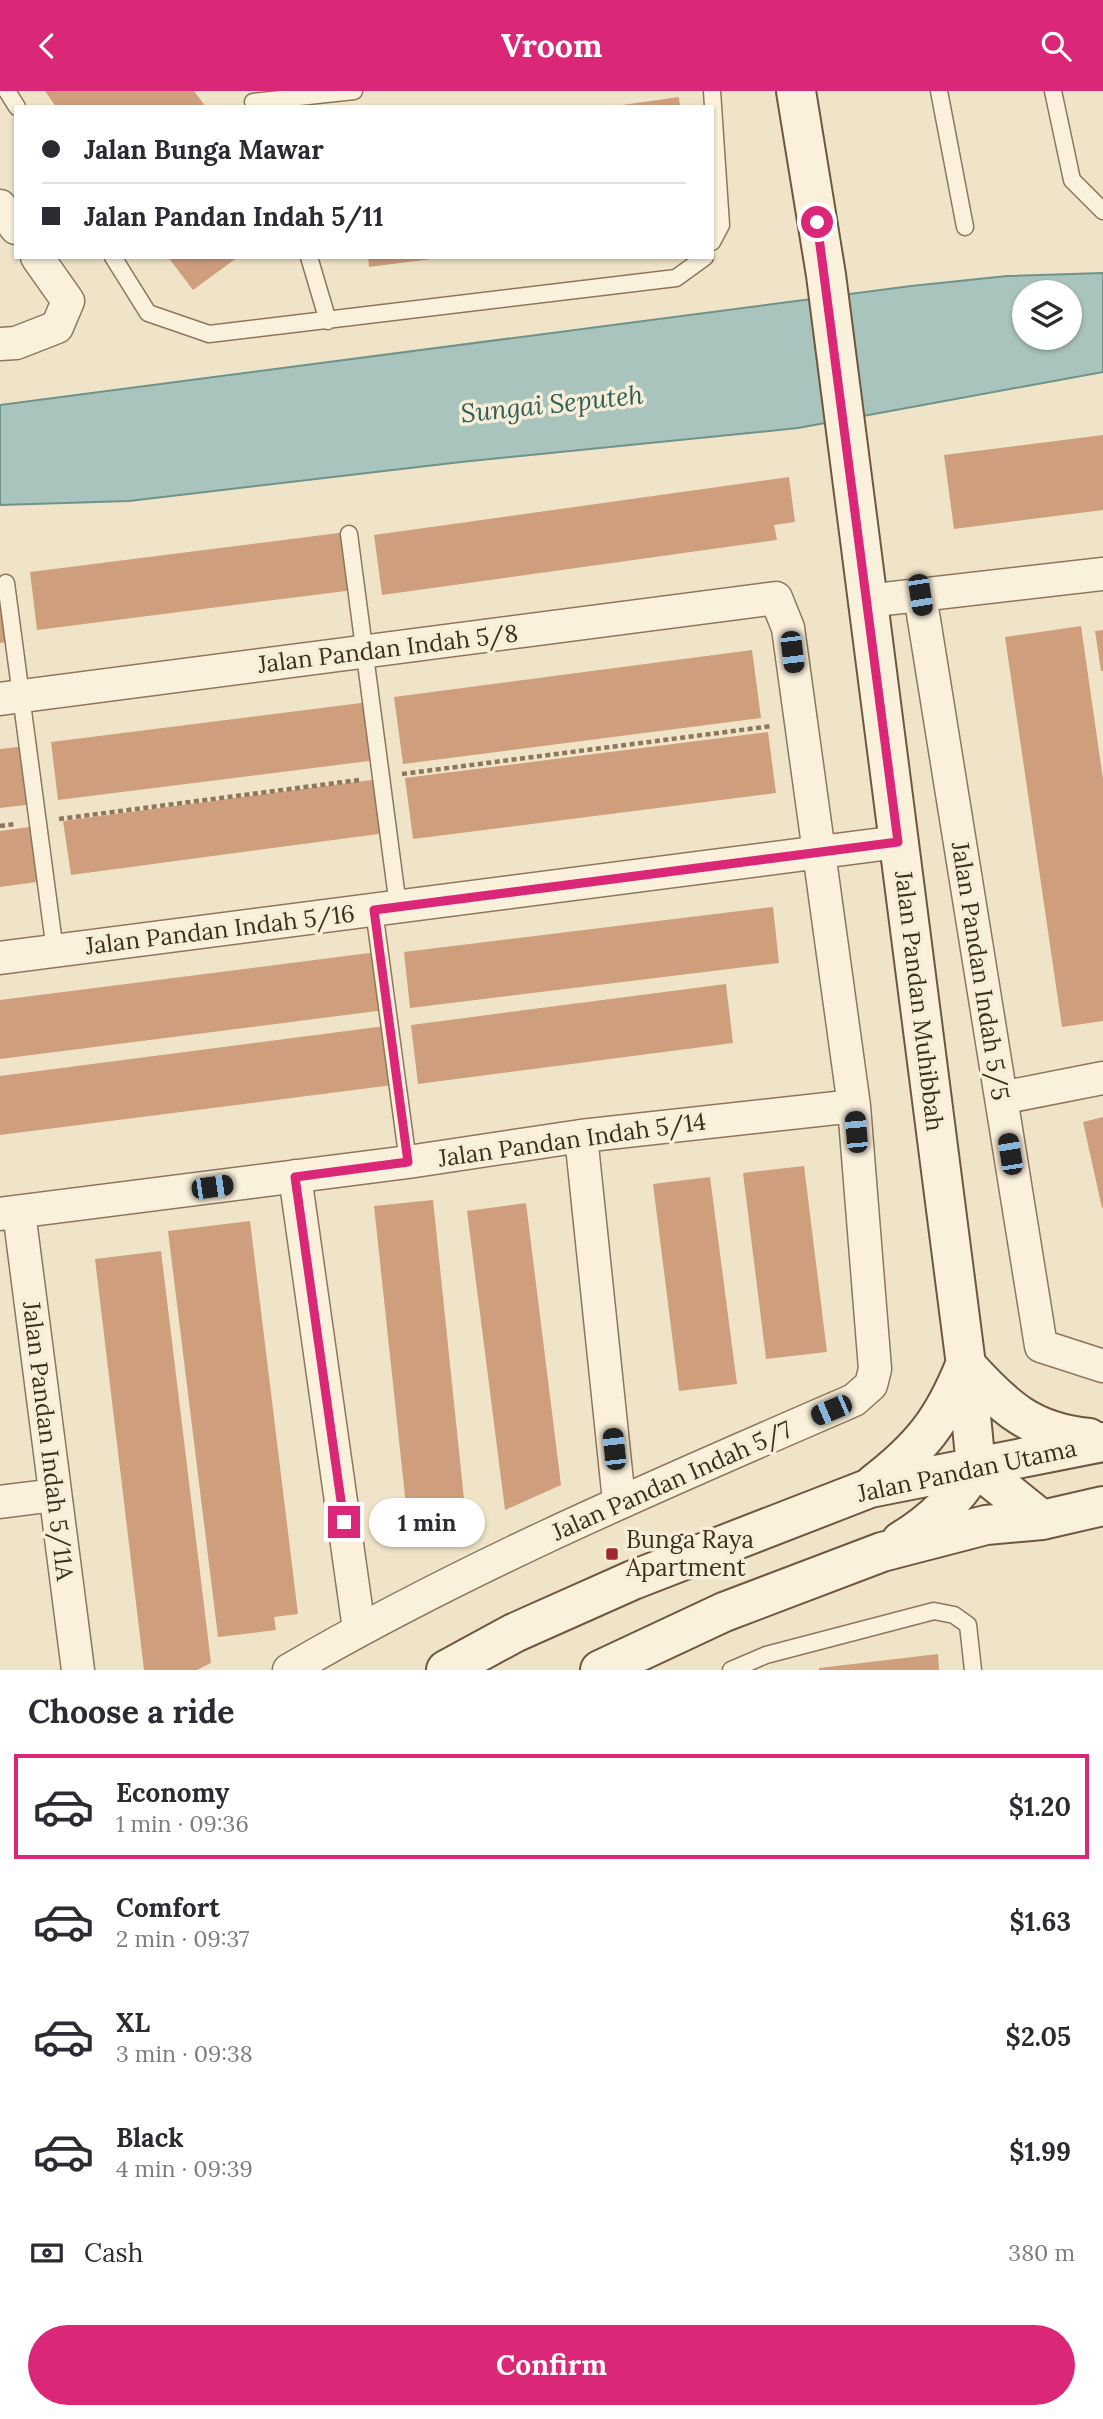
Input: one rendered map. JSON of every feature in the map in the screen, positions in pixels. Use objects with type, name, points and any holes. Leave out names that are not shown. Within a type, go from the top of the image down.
[{"type":"main road","name":"Jalan Pandan Muhibbah","points":[[796,91],[826,275],[966,1365],[976,1467]]},
{"type":"main road","points":[[870,1488],[909,1457],[932,1429],[951,1401],[966,1365],[1016,1414],[1036,1426],[1059,1435],[1103,1440]]},
{"type":"main road","name":"Jalan Pandan Utama","points":[[446,1670],[514,1633],[633,1580],[870,1488],[1103,1440]]},
{"type":"main road","points":[[883,1552],[919,1530],[966,1484],[976,1467],[1042,1520]]},
{"type":"main road","points":[[600,1670],[723,1612],[883,1552],[986,1525],[1042,1520],[1103,1506]]},
{"type":"street","points":[[0,206],[14,226]]},
{"type":"street","points":[[0,344],[16,342],[57,327],[68,301],[38,259]]},
{"type":"street","points":[[867,601],[1103,574]]},
{"type":"street","name":"Jalan Pandan Indah 5/5","points":[[920,595],[1041,1346],[1103,1366]]},
{"type":"street","name":"Jalan Pandan Indah 5/8","points":[[11,698],[776,599]]},
{"type":"street","name":"Jalan Pandan Indah 5/7","points":[[289,1670],[359,1629],[620,1501],[854,1400],[871,1385],[875,1369],[853,1106],[788,628],[776,599]]},
{"type":"street","name":"Jalan Pandan Indah 5/16","points":[[0,958],[898,842]]},
{"type":"street","points":[[1001,1098],[1103,1078]]},
{"type":"street","name":"Jalan Pandan Indah 5/14","points":[[10,1213],[408,1162],[580,1136],[853,1106]]},
{"type":"street","points":[[580,1136],[620,1501]]},
{"type":"street","points":[[295,1177],[359,1629]]},
{"type":"street","name":"Jalan Pandan Indah 5/11A","points":[[10,1213],[55,1495],[78,1670]]},
{"type":"street","points":[[0,1502],[55,1495]]},
{"type":"lane","points":[[251,100],[354,91]]},
{"type":"lane","points":[[939,91],[965,227]]},
{"type":"lane","points":[[1053,91],[1072,180],[1103,211]]},
{"type":"lane","points":[[714,121],[721,225],[714,238]]},
{"type":"lane","points":[[114,259],[148,313],[209,334],[676,278],[702,259]]},
{"type":"lane","points":[[310,259],[328,321]]},
{"type":"lane","points":[[349,534],[365,652],[408,1162]]},
{"type":"lane","points":[[6,583],[11,698],[55,951]]},
{"type":"lane","points":[[731,1670],[767,1662],[934,1611],[954,1615],[968,1625],[973,1670]]},
{"type":"water","name":"Sungai Seputeh","points":[[1103,273],[1103,372],[798,428],[461,462],[129,501],[0,505],[0,405],[911,286],[1007,276]]},
{"type":"building","points":[[45,91],[194,91],[204,105],[55,105]]},
{"type":"building","points":[[679,97],[680,105],[622,105]]},
{"type":"building","points":[[170,259],[235,259],[193,290]]},
{"type":"building","points":[[368,259],[431,259],[369,267]]},
{"type":"building","points":[[1103,435],[1103,510],[954,529],[944,455]]},
{"type":"building","points":[[789,477],[795,522],[774,525],[777,540],[382,595],[374,535]]},
{"type":"building","points":[[346,532],[354,590],[37,630],[30,572]]},
{"type":"building","points":[[0,575],[10,642],[0,643]]},
{"type":"building","points":[[1081,626],[1103,779],[1103,1021],[1062,1027],[1005,637]]},
{"type":"building","points":[[1103,630],[1103,671],[1101,671],[1095,631]]},
{"type":"building","points":[[752,650],[761,718],[403,764],[394,697]]},
{"type":"building","points":[[369,702],[377,760],[58,800],[51,742]]},
{"type":"building","points":[[768,732],[776,793],[413,839],[405,778]]},
{"type":"building","points":[[26,746],[34,804],[0,808],[0,749]]},
{"type":"building","points":[[379,779],[386,833],[71,875],[63,821]]},
{"type":"building","points":[[36,826],[44,881],[0,887],[0,831]]},
{"type":"building","points":[[773,907],[779,963],[410,1008],[404,952]]},
{"type":"building","points":[[377,952],[385,1010],[0,1059],[0,1000]]},
{"type":"building","points":[[726,984],[733,1043],[418,1084],[411,1025]]},
{"type":"building","points":[[385,1026],[393,1085],[0,1135],[0,1076]]},
{"type":"building","points":[[1103,1117],[1103,1208],[1102,1208],[1083,1122]]},
{"type":"building","points":[[804,1166],[827,1352],[766,1359],[743,1173]]},
{"type":"building","points":[[710,1177],[737,1384],[679,1391],[653,1184]]},
{"type":"building","points":[[433,1200],[465,1509],[407,1515],[374,1206]]},
{"type":"building","points":[[526,1203],[561,1485],[505,1510],[467,1211]]},
{"type":"building","points":[[250,1221],[298,1614],[274,1617],[276,1630],[218,1637],[168,1231]]},
{"type":"building","points":[[161,1251],[211,1663],[197,1670],[144,1670],[95,1259]]},
{"type":"building","points":[[938,1654],[939,1670],[819,1670],[819,1668]]},
{"type":"place","name":"Bunga Raya Apartment","points":[[612,1554]]},
{"type":"route","points":[[344,1522],[295,1177],[408,1162],[374,910],[898,842],[817,222]]}]
